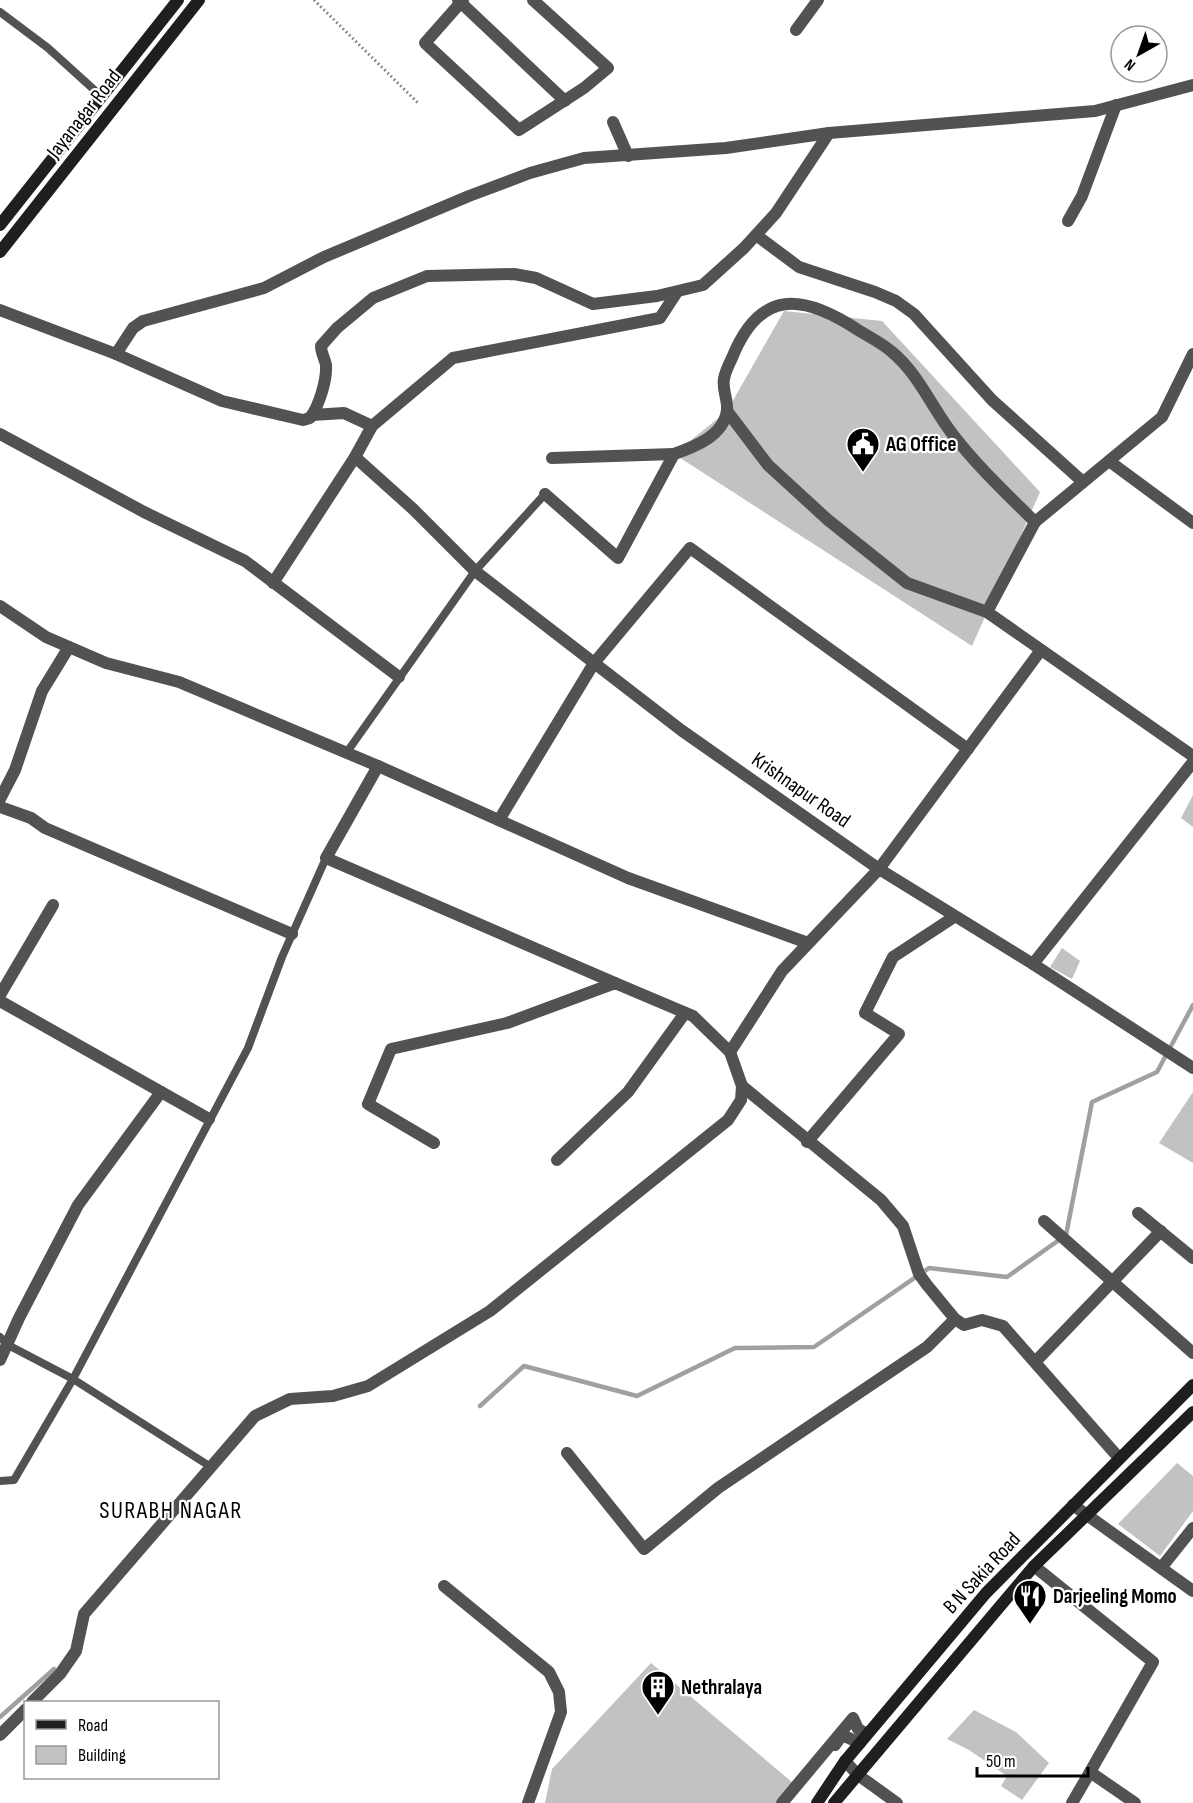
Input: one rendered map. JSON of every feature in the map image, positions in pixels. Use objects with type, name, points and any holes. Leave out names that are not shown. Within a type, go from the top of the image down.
[{"type":"main road","name":"Jayanagar Road","points":[[0,252],[199,0]]},
{"type":"main road","name":"Jayanagar Road","points":[[0,225],[177,1]]},
{"type":"main road","points":[[177,1],[190,12]]},
{"type":"main road","name":"B N Sakia Road","points":[[817,1803],[844,1761],[986,1593],[1193,1385]]},
{"type":"main road","name":"B N Sakia Road","points":[[834,1803],[1034,1566],[1193,1412]]},
{"type":"street","points":[[533,0],[608,68],[565,101],[519,130],[425,43],[461,1],[565,101]]},
{"type":"street","points":[[796,30],[818,0]]},
{"type":"street","points":[[116,354],[133,328],[143,321],[264,288],[324,257],[469,196],[530,173],[584,158],[726,148],[829,133],[1095,111],[1193,85]]},
{"type":"street","points":[[1068,221],[1082,196],[1116,105]]},
{"type":"street","points":[[613,122],[628,156]]},
{"type":"street","points":[[312,415],[325,377],[326,366],[321,349],[326,339],[373,298],[428,276],[514,274],[536,278],[592,304],[693,289],[711,280],[776,213],[829,133]]},
{"type":"street","points":[[756,235],[799,267],[897,301],[914,314],[992,400],[1083,482]]},
{"type":"street","points":[[273,583],[355,457],[372,426],[453,358],[660,318],[677,292]]},
{"type":"street","points":[[1035,522],[986,475],[953,435],[920,385],[893,352],[830,312],[801,303],[784,302],[759,316],[739,339],[723,379],[727,411],[768,465],[828,520],[907,583],[987,612],[1193,756]]},
{"type":"street","points":[[0,310],[116,354],[222,401],[303,420],[312,415],[344,413],[372,426]]},
{"type":"street","points":[[987,612],[1035,522],[1162,417],[1193,354]]},
{"type":"street","points":[[552,458],[674,454],[695,447],[718,431],[727,411]]},
{"type":"street","points":[[0,434],[144,512],[245,561],[399,677]]},
{"type":"street","points":[[545,494],[618,558],[674,454]]},
{"type":"street","name":"Krishnapur Road","points":[[355,457],[413,509],[476,572],[681,730],[879,869],[954,917],[1033,963],[1192,1066]]},
{"type":"street","points":[[1109,461],[1193,523]]},
{"type":"street","points":[[499,820],[594,663],[690,548],[968,749]]},
{"type":"street","points":[[0,606],[46,637],[106,663],[179,682],[347,752],[628,878],[808,943]]},
{"type":"street","points":[[0,799],[15,770],[42,691],[69,647]]},
{"type":"street","points":[[730,1052],[782,971],[879,869],[1041,650]]},
{"type":"street","points":[[1033,963],[1193,762]]},
{"type":"street","points":[[33,1701],[60,1674],[76,1651],[84,1614],[255,1416],[290,1399],[333,1396],[368,1386],[490,1311],[728,1120],[741,1100],[742,1086],[730,1052],[693,1016],[326,858],[378,766]]},
{"type":"street","points":[[0,807],[31,818],[45,828],[292,934]]},
{"type":"street","points":[[0,995],[53,905]]},
{"type":"street","points":[[807,1142],[899,1034],[866,1013],[893,957],[954,917]]},
{"type":"street","points":[[434,1143],[368,1104],[391,1049],[507,1023],[615,983]]},
{"type":"street","points":[[0,1001],[209,1119]]},
{"type":"street","points":[[557,1160],[628,1092],[685,1013]]},
{"type":"street","points":[[742,1086],[807,1142],[851,1173],[880,1200],[903,1226],[919,1274],[955,1319],[964,1325],[982,1320],[1003,1326],[1119,1458]]},
{"type":"street","points":[[0,1360],[4,1341],[19,1318],[78,1205],[161,1092]]},
{"type":"street","points":[[1138,1213],[1193,1258]]},
{"type":"street","points":[[1044,1221],[1193,1353]]},
{"type":"street","points":[[1036,1361],[1161,1231]]},
{"type":"street","points":[[567,1454],[644,1549],[718,1488],[927,1347],[955,1319]]},
{"type":"street","points":[[1073,1505],[1193,1592]]},
{"type":"street","points":[[1161,1568],[1193,1528]]},
{"type":"street","points":[[1034,1566],[1153,1662],[1072,1803]]},
{"type":"street","points":[[444,1586],[549,1672],[559,1692],[561,1712],[528,1803]]},
{"type":"street","points":[[0,1735],[24,1711]]},
{"type":"street","points":[[782,1803],[853,1718],[864,1739]]},
{"type":"street","points":[[791,1803],[842,1735],[864,1739]]},
{"type":"street","points":[[844,1761],[858,1775],[897,1803]]},
{"type":"street","points":[[1090,1772],[1135,1803]]},
{"type":"lane","points":[[0,12],[48,48],[101,96]]},
{"type":"lane","points":[[347,752],[476,572],[545,494]]},
{"type":"lane","points":[[0,1481],[14,1480],[73,1379],[248,1048],[292,934],[326,858]]},
{"type":"lane","points":[[4,1341],[73,1379],[211,1467]]},
{"type":"path","points":[[314,0],[418,103]]},
{"type":"building","name":"AG Office","points":[[784,311],[882,321],[1040,492],[972,646],[674,454],[727,411]]},
{"type":"building","points":[[1193,795],[1193,827],[1181,818]]},
{"type":"building","points":[[1062,948],[1080,961],[1072,979],[1050,967]]},
{"type":"building","points":[[1193,1092],[1193,1163],[1159,1143]]},
{"type":"building","points":[[1177,1463],[1193,1476],[1193,1511],[1160,1556],[1118,1524]]},
{"type":"building","name":"Nethralaya","points":[[651,1663],[793,1783],[776,1803],[545,1803],[552,1769]]},
{"type":"building","points":[[974,1710],[1016,1732],[1049,1763],[1022,1800],[1001,1786],[1007,1776],[969,1750],[947,1739]]},
{"type":"waterway","points":[[480,1406],[524,1366],[637,1396],[735,1348],[814,1347],[929,1268],[1007,1277],[1066,1235],[1092,1102],[1157,1072],[1193,1005]]},
{"type":"waterway","points":[[0,1717],[54,1669]]},
{"type":"place","name":"AG Office","points":[[863,473]]},
{"type":"place","name":"Darjeeling Momo","points":[[1030,1625]]},
{"type":"place","name":"Nethralaya","points":[[658,1716]]},
{"type":"district","name":"SURABH NAGAR","points":[[171,1510]]}]
